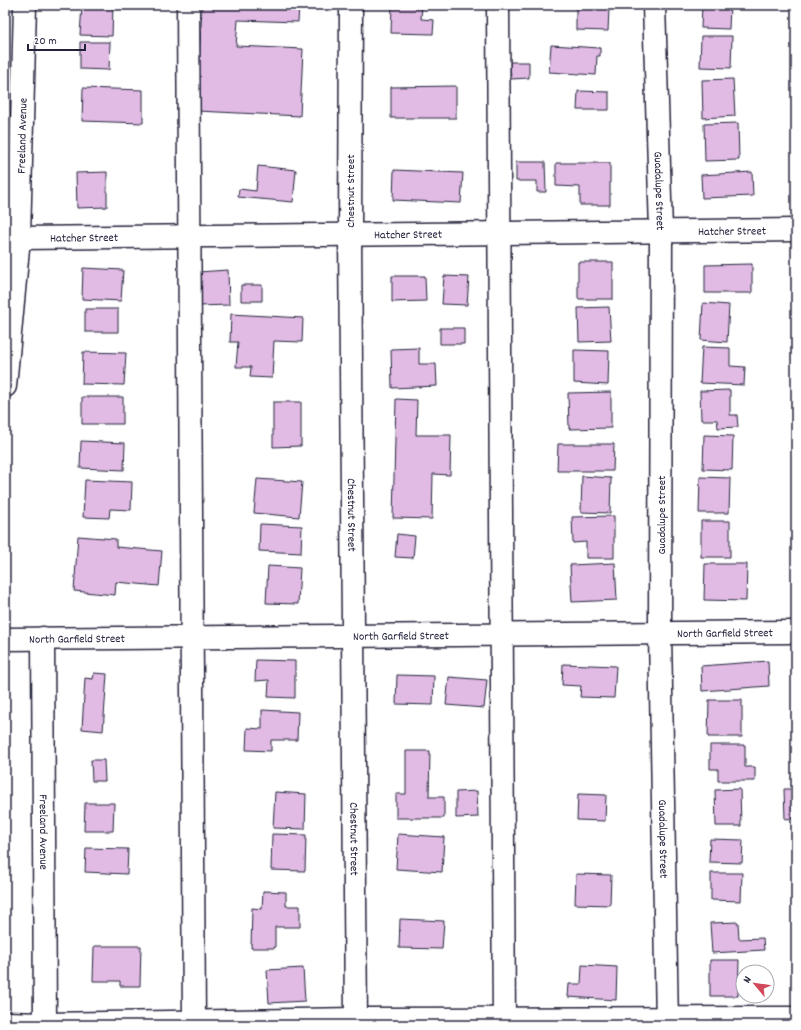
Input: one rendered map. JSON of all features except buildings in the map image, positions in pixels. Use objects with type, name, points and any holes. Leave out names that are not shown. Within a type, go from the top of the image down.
[{"type":"street","name":"Freeland Avenue","points":[[5,386],[19,238],[25,5]]},
{"type":"street","points":[[188,5],[194,1023]]},
{"type":"street","name":"Chestnut Street","points":[[351,5],[350,234],[356,1022]]},
{"type":"street","points":[[498,5],[504,1022]]},
{"type":"street","name":"Guadalupe Street","points":[[654,5],[661,231],[660,633],[667,1022]]},
{"type":"street","name":"Hatcher Street","points":[[19,238],[796,230]]},
{"type":"street","name":"North Garfield Street","points":[[5,639],[796,632]]},
{"type":"street","name":"Freeland Avenue","points":[[43,638],[45,1024]]},
{"type":"street","points":[[5,1023],[667,1022],[796,1018]]}]
